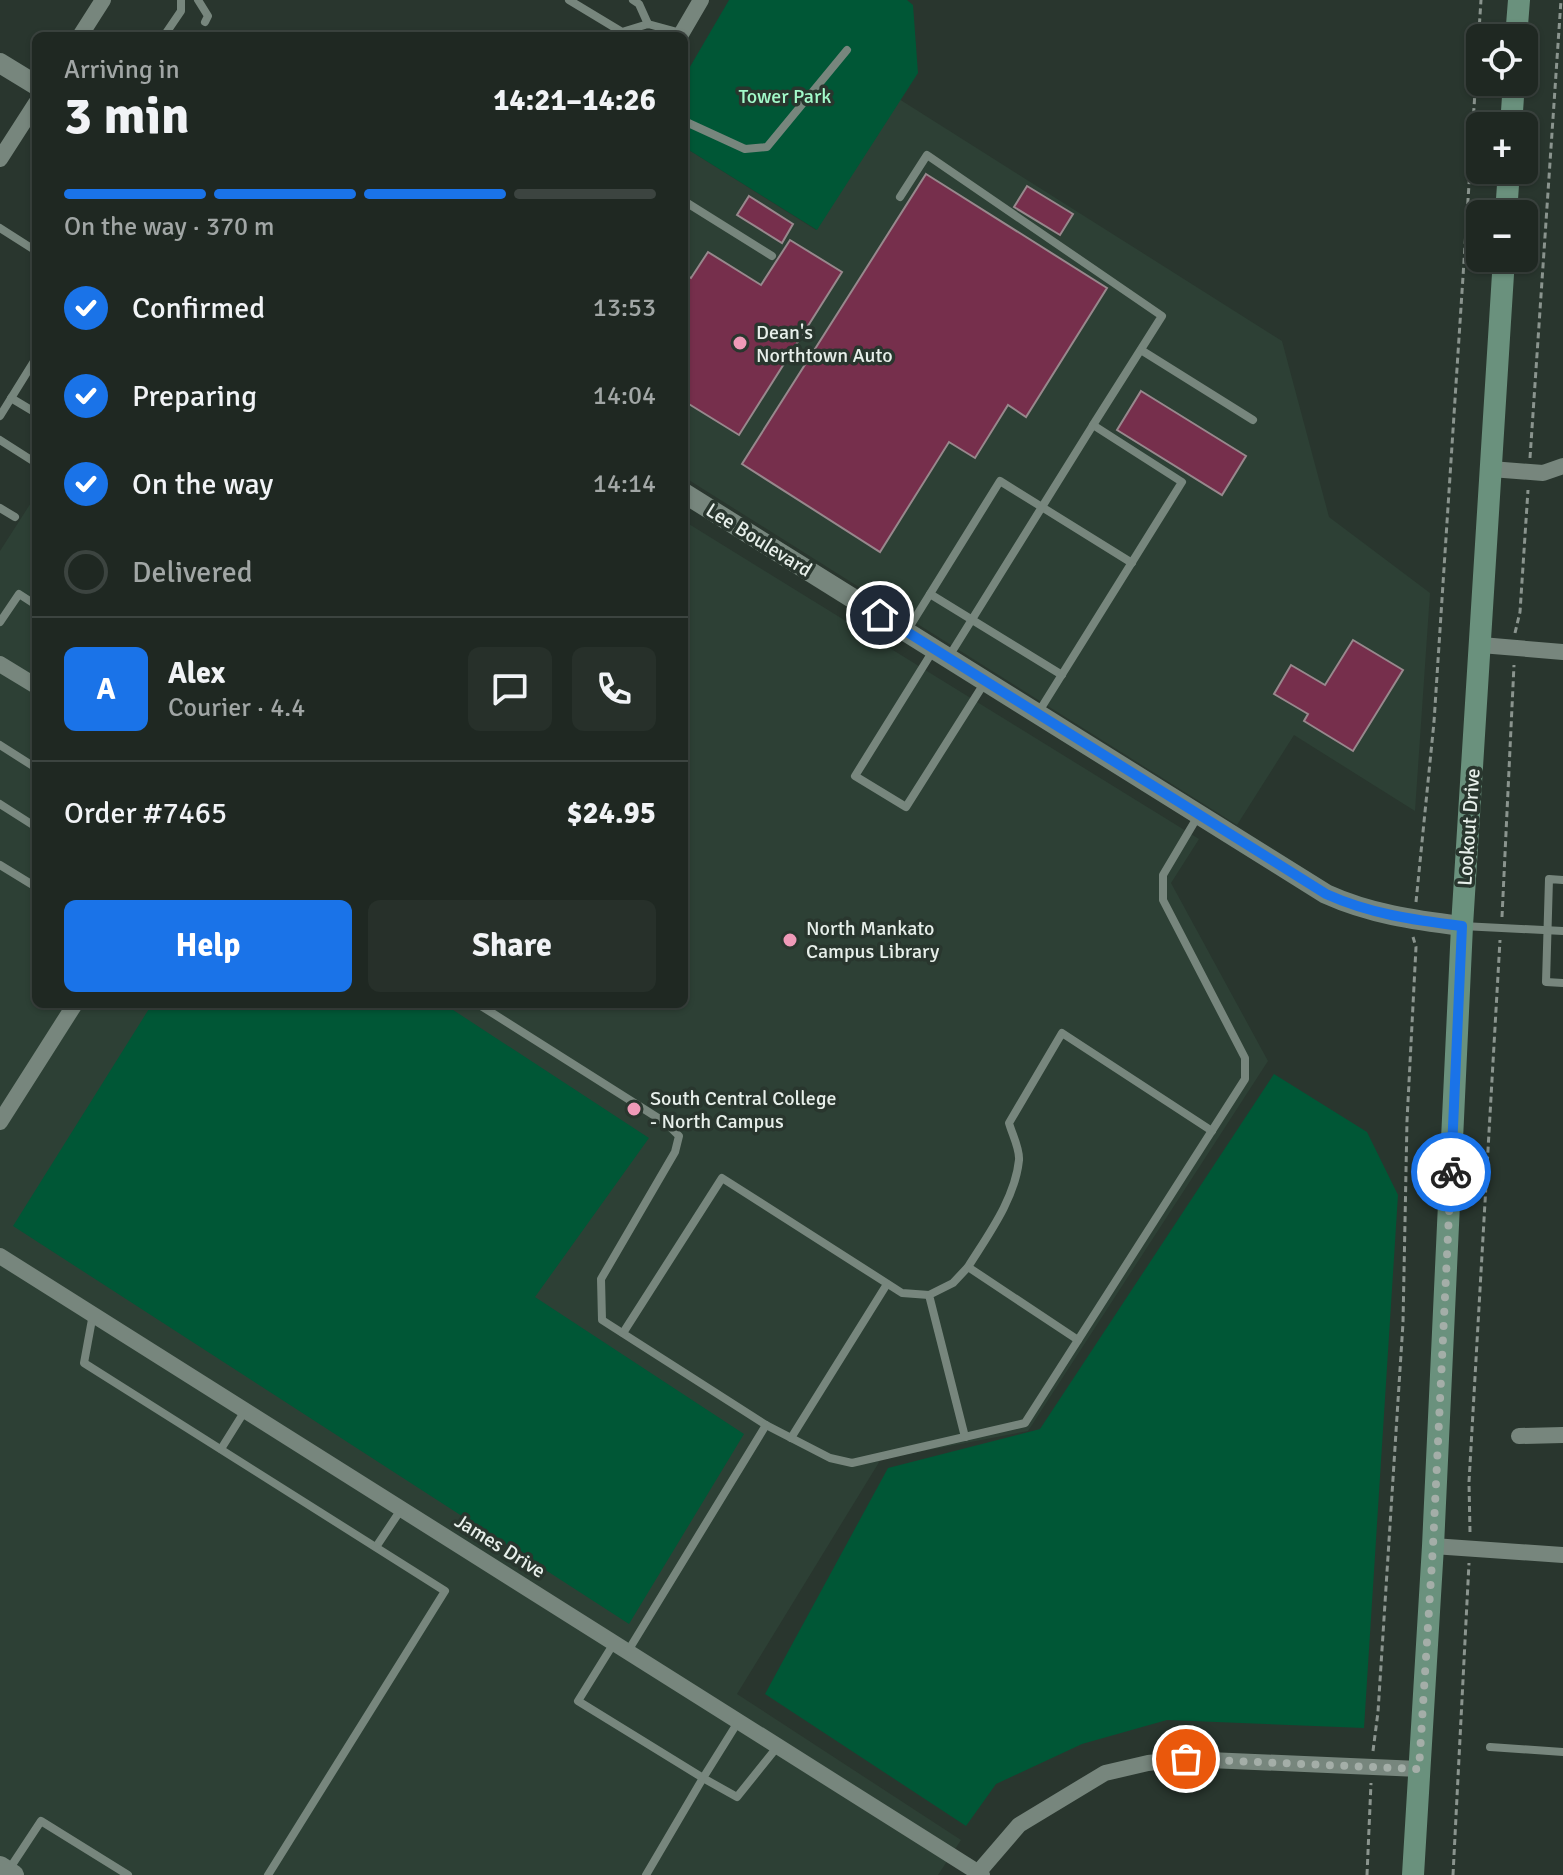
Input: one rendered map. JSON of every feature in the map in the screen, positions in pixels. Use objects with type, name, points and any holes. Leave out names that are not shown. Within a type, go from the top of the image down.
[{"type":"main road","points":[[1517,24],[1519,0]]},
{"type":"main road","name":"Lookout Drive","points":[[1413,1875],[1433,1546],[1462,926],[1503,272]]},
{"type":"street","points":[[83,32],[103,0]]},
{"type":"street","points":[[683,32],[701,0]]},
{"type":"street","points":[[0,63],[32,83]]},
{"type":"street","points":[[0,159],[32,109]]},
{"type":"street","points":[[1491,469],[1543,473],[1563,466]]},
{"type":"street","name":"Lee Boulevard","points":[[688,495],[1326,894],[1355,907],[1404,919],[1462,926]]},
{"type":"street","points":[[1481,645],[1563,652]]},
{"type":"street","points":[[0,664],[32,684]]},
{"type":"street","points":[[0,1122],[72,1008]]},
{"type":"street","name":"James Drive","points":[[0,1256],[978,1874]]},
{"type":"street","points":[[1519,1436],[1563,1435]]},
{"type":"street","points":[[1433,1546],[1563,1555]]},
{"type":"street","points":[[978,1874],[1019,1825],[1105,1773],[1148,1763],[1186,1759],[1419,1769]]},
{"type":"lane","points":[[167,32],[181,11],[181,0]]},
{"type":"lane","points":[[198,0],[208,16],[205,22]]},
{"type":"lane","points":[[569,0],[622,32],[648,24],[672,32]]},
{"type":"lane","points":[[633,0],[639,4],[648,24]]},
{"type":"lane","points":[[688,123],[745,149],[767,147],[847,50]]},
{"type":"lane","points":[[900,197],[927,155],[1162,316],[971,620],[941,653],[855,776],[906,807],[985,681]]},
{"type":"lane","points":[[688,204],[772,256]]},
{"type":"lane","points":[[0,228],[32,248]]},
{"type":"lane","points":[[1141,350],[1253,420]]},
{"type":"lane","points":[[0,416],[32,364]]},
{"type":"lane","points":[[11,398],[32,411]]},
{"type":"lane","points":[[1038,714],[1182,482],[1093,425]]},
{"type":"lane","points":[[0,440],[32,460]]},
{"type":"lane","points":[[906,631],[1000,481],[1132,563]]},
{"type":"lane","points":[[0,508],[15,517]]},
{"type":"lane","points":[[0,622],[19,594],[32,602]]},
{"type":"lane","points":[[930,594],[1062,675]]},
{"type":"lane","points":[[0,745],[32,765]]},
{"type":"lane","points":[[0,804],[32,824]]},
{"type":"lane","points":[[484,1008],[666,1123],[679,1136],[675,1152],[601,1279],[602,1320],[766,1425],[830,1458],[852,1463],[1025,1423],[1245,1079],[1245,1058],[1163,900],[1163,875],[1199,815]]},
{"type":"lane","points":[[0,865],[32,885]]},
{"type":"lane","points":[[1563,880],[1549,879],[1546,982],[1563,983]]},
{"type":"lane","points":[[1462,926],[1563,931]]},
{"type":"lane","points":[[623,1333],[722,1178],[902,1293],[929,1295],[953,1283],[968,1267],[997,1222],[1014,1180],[1019,1157],[1009,1123],[1062,1033],[1212,1131]]},
{"type":"lane","points":[[968,1267],[1078,1340]]},
{"type":"lane","points":[[791,1438],[887,1284]]},
{"type":"lane","points":[[929,1295],[965,1437]]},
{"type":"lane","points":[[94,1313],[84,1363],[445,1591],[268,1875]]},
{"type":"lane","points":[[221,1449],[246,1409]]},
{"type":"lane","points":[[766,1425],[621,1647],[578,1701],[737,1797],[778,1746]]},
{"type":"lane","points":[[376,1547],[402,1508]]},
{"type":"lane","points":[[646,1875],[738,1721]]},
{"type":"lane","points":[[1490,1747],[1563,1752]]},
{"type":"lane","points":[[8,1871],[41,1821],[128,1875]]},
{"type":"shaded area","points":[[899,99],[1282,341],[1329,517],[1430,593],[1415,811],[1294,735],[1237,825],[688,480],[688,150],[816,230]]},
{"type":"shaded area","name":"South Central College - North Campus","points":[[32,501],[32,1008],[688,1008],[688,523],[1199,839],[1171,883],[1268,1061],[1028,1431],[881,1459],[737,1694],[961,1840],[938,1875],[0,1875],[0,551]]},
{"type":"green space","name":"Tower Park","points":[[729,0],[907,0],[913,5],[918,73],[817,230],[688,149],[688,70]]},
{"type":"green space","points":[[149,1008],[450,1008],[649,1138],[535,1297],[744,1434],[629,1624],[13,1226]]},
{"type":"green space","points":[[1274,1074],[1367,1132],[1398,1195],[1364,1728],[1167,1720],[1082,1744],[996,1784],[966,1826],[765,1694],[888,1468],[1040,1429]]},
{"type":"building","points":[[926,174],[1107,288],[1026,417],[1008,405],[975,458],[949,442],[880,552],[742,464]]},
{"type":"building","points":[[1027,186],[1073,214],[1060,235],[1014,207]]},
{"type":"building","points":[[749,196],[793,224],[782,243],[737,215]]},
{"type":"building","name":"Dean's Northtown Auto","points":[[790,240],[842,272],[739,435],[688,403],[688,276],[691,278],[708,252],[761,285]]},
{"type":"building","points":[[1141,391],[1246,456],[1222,495],[1117,430]]},
{"type":"building","points":[[1353,640],[1403,670],[1353,751],[1304,721],[1308,714],[1274,694],[1291,665],[1325,685]]},
{"type":"way so far","points":[[1186,1759],[1419,1769],[1451,1172]]},
{"type":"place","name":"Dean's Northtown Auto","points":[[740,343]]},
{"type":"place","name":"North Mankato Campus Library","points":[[790,940]]},
{"type":"place","name":"South Central College - North Campus","points":[[634,1109]]},
{"type":"route","points":[[880,615],[1326,894],[1381,914],[1462,926],[1451,1172]]}]
